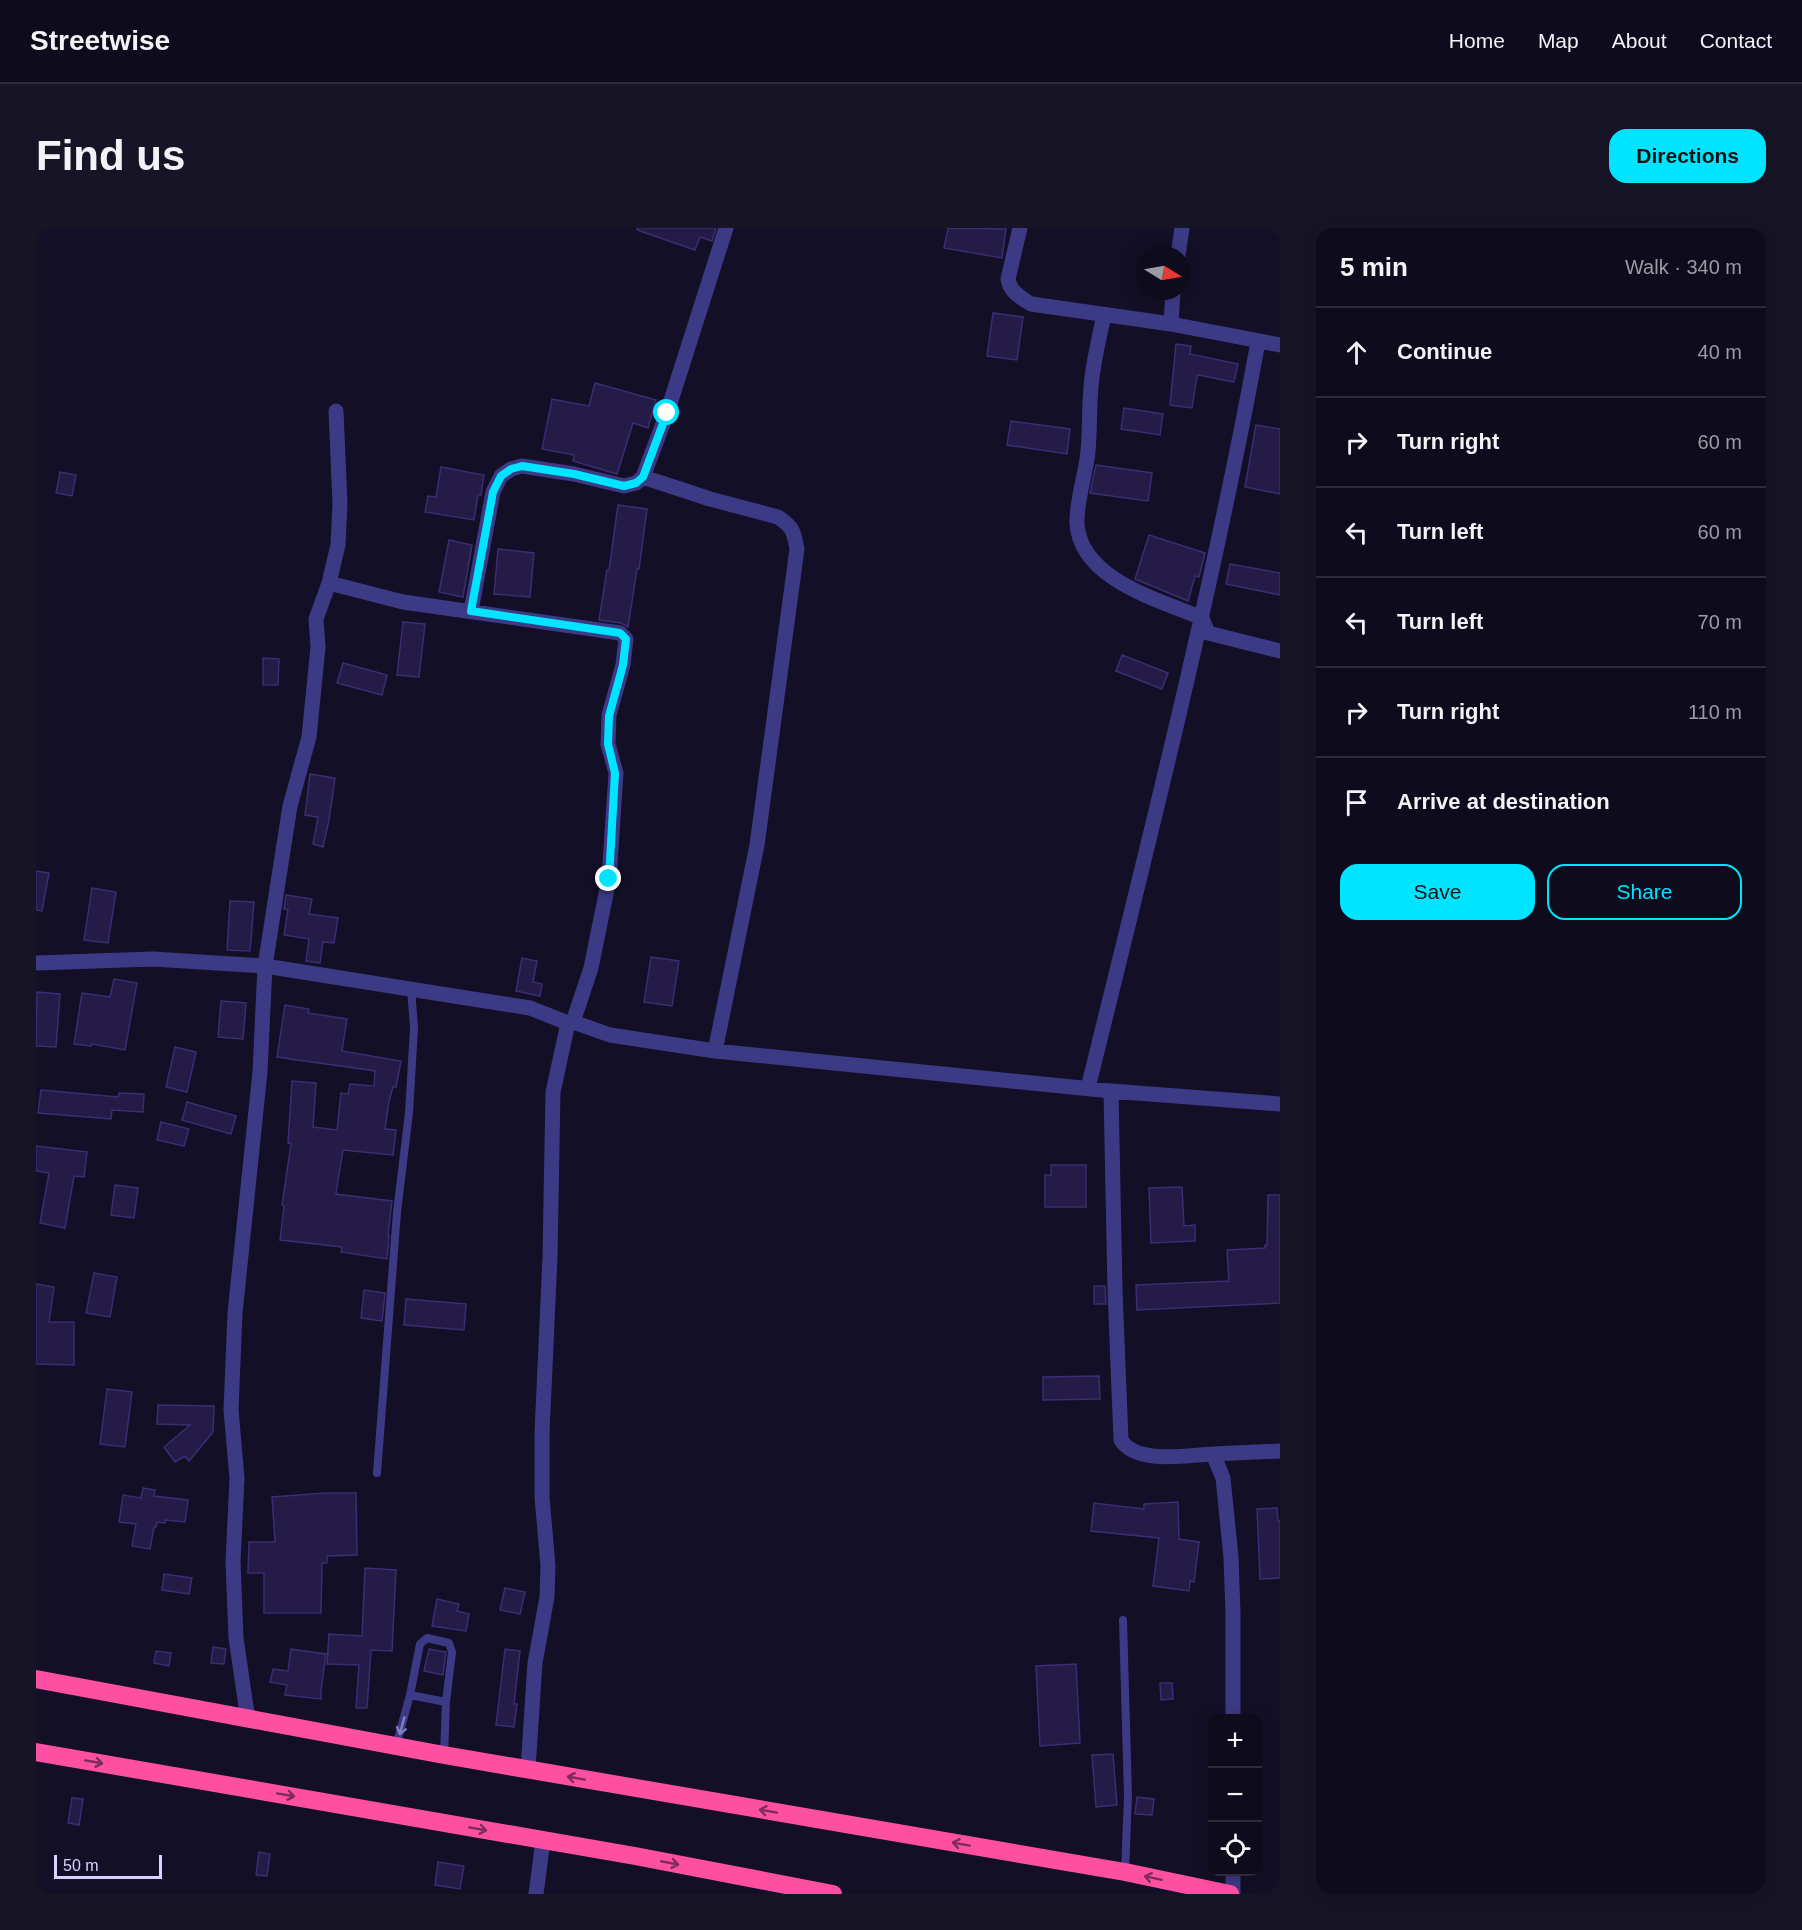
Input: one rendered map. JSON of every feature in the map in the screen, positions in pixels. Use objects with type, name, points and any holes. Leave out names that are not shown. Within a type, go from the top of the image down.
[{"type":"highway","points":[[36,1679],[248,1720],[1125,1872],[1232,1894]]},
{"type":"highway","points":[[36,1752],[543,1840],[833,1894]]},
{"type":"street","points":[[471,611],[493,492],[501,476],[511,469],[522,466],[574,474],[624,486],[636,483],[643,477],[667,413],[726,228]]},
{"type":"street","points":[[1020,228],[1008,279],[1010,287],[1016,294],[1031,304],[1171,324],[1280,345]]},
{"type":"street","points":[[1179,246],[1182,228]]},
{"type":"street","points":[[1171,324],[1172,300]]},
{"type":"street","points":[[1104,315],[1090,387],[1088,453],[1077,524],[1081,541],[1090,557],[1106,573],[1131,589],[1202,618],[1208,633],[1280,651]]},
{"type":"street","points":[[1088,1088],[1202,618],[1258,342]]},
{"type":"street","points":[[248,1720],[236,1638],[233,1562],[237,1478],[231,1410],[235,1313],[260,1072],[265,966],[290,806],[309,737],[318,647],[316,619],[329,583],[338,545],[340,504],[336,411]]},
{"type":"street","points":[[643,477],[710,499],[778,516],[787,522],[794,532],[797,549],[757,845],[716,1051]]},
{"type":"street","points":[[329,583],[403,602],[620,633],[626,639],[623,665],[609,716],[608,744],[615,773],[609,879],[591,968],[571,1023],[553,1092],[550,1257],[542,1433],[542,1497],[548,1566],[547,1597],[535,1663],[528,1769]]},
{"type":"street","points":[[36,963],[153,959],[265,966],[530,1008],[610,1035],[716,1051],[1112,1091],[1280,1104]]},
{"type":"street","points":[[1112,1091],[1114,1290],[1121,1440],[1125,1446],[1137,1453],[1154,1456],[1280,1452]]},
{"type":"street","points":[[1213,1454],[1224,1478],[1231,1557],[1233,1714]]},
{"type":"street","points":[[536,1894],[543,1840]]},
{"type":"street","points":[[1232,1894],[1233,1876]]},
{"type":"lane","points":[[377,1473],[397,1212],[409,1113],[414,1028],[411,988]]},
{"type":"lane","points":[[1123,1620],[1128,1797],[1125,1872]]},
{"type":"lane","points":[[396,1746],[410,1695],[420,1644],[427,1638],[443,1641],[449,1643],[452,1652],[446,1702],[444,1755]]},
{"type":"lane","points":[[410,1695],[446,1702]]},
{"type":"building","points":[[637,228],[716,228],[712,241],[700,237],[695,250],[637,230]]},
{"type":"building","points":[[948,228],[1006,229],[1002,258],[944,248]]},
{"type":"building","points":[[993,313],[1023,317],[1017,360],[987,356]]},
{"type":"building","points":[[1176,344],[1191,346],[1190,354],[1238,364],[1234,382],[1199,375],[1192,408],[1170,405]]},
{"type":"building","points":[[595,383],[656,400],[648,428],[633,423],[617,474],[573,461],[574,455],[542,449],[552,399],[589,406]]},
{"type":"building","points":[[1124,408],[1163,414],[1160,435],[1121,429]]},
{"type":"building","points":[[1011,421],[1070,429],[1067,454],[1007,445]]},
{"type":"building","points":[[1256,425],[1280,429],[1280,494],[1245,487]]},
{"type":"building","points":[[1096,465],[1152,473],[1148,501],[1090,493]]},
{"type":"building","points":[[441,467],[484,475],[474,520],[425,512],[428,496],[436,497]]},
{"type":"building","points":[[60,472],[76,475],[72,496],[56,493]]},
{"type":"building","points":[[618,505],[647,509],[628,627],[621,623],[599,620]]},
{"type":"building","points":[[1149,535],[1205,553],[1199,577],[1195,576],[1188,601],[1135,579]]},
{"type":"building","points":[[449,540],[472,545],[463,597],[439,592]]},
{"type":"building","points":[[498,549],[534,553],[530,597],[494,594]]},
{"type":"building","points":[[1230,564],[1280,573],[1280,595],[1226,584]]},
{"type":"building","points":[[403,622],[425,624],[419,677],[397,675]]},
{"type":"building","points":[[1122,655],[1168,673],[1162,689],[1116,671]]},
{"type":"building","points":[[263,658],[279,659],[278,685],[263,685]]},
{"type":"building","points":[[343,663],[387,675],[382,695],[337,683]]},
{"type":"building","points":[[310,774],[335,778],[323,847],[313,844],[318,817],[305,815]]},
{"type":"building","points":[[36,871],[49,873],[42,911],[36,910]]},
{"type":"building","points":[[92,888],[116,892],[108,943],[84,940]]},
{"type":"building","points":[[286,895],[312,899],[309,914],[338,918],[334,943],[323,942],[320,963],[306,961],[309,939],[284,935],[288,910],[284,909]]},
{"type":"building","points":[[230,901],[254,902],[250,951],[227,950]]},
{"type":"building","points":[[651,957],[679,961],[672,1006],[644,1002]]},
{"type":"building","points":[[522,958],[537,961],[533,982],[542,984],[540,996],[516,991]]},
{"type":"building","points":[[114,979],[137,983],[125,1050],[92,1044],[91,1046],[74,1044],[82,993],[110,997]]},
{"type":"building","points":[[37,992],[60,994],[56,1047],[36,1046]]},
{"type":"building","points":[[221,1001],[246,1003],[243,1039],[218,1037]]},
{"type":"building","points":[[285,1005],[309,1009],[308,1013],[347,1019],[342,1051],[401,1061],[396,1087],[393,1087],[389,1101],[385,1129],[396,1130],[393,1155],[343,1150],[336,1193],[392,1201],[387,1259],[341,1252],[342,1247],[280,1240],[284,1206],[282,1205],[291,1144],[288,1143],[292,1081],[316,1083],[313,1127],[337,1130],[341,1093],[348,1094],[350,1084],[374,1086],[375,1071],[277,1057]]},
{"type":"building","points":[[175,1047],[196,1052],[187,1092],[166,1087]]},
{"type":"building","points":[[41,1090],[118,1097],[119,1093],[144,1094],[143,1112],[112,1110],[111,1119],[38,1113]]},
{"type":"building","points":[[187,1102],[236,1116],[231,1134],[182,1120]]},
{"type":"building","points":[[161,1122],[189,1129],[184,1146],[157,1140]]},
{"type":"building","points":[[36,1146],[87,1152],[84,1177],[74,1176],[65,1228],[40,1223],[49,1173],[36,1171]]},
{"type":"building","points":[[1051,1165],[1086,1165],[1086,1207],[1045,1207],[1045,1175],[1051,1175]]},
{"type":"building","points":[[115,1185],[138,1188],[134,1218],[111,1215]]},
{"type":"building","points":[[1182,1187],[1184,1226],[1195,1225],[1195,1241],[1151,1243],[1149,1188]]},
{"type":"building","points":[[1268,1195],[1280,1195],[1280,1303],[1137,1310],[1136,1285],[1229,1281],[1227,1250],[1265,1248],[1267,1245]]},
{"type":"building","points":[[94,1273],[117,1277],[110,1317],[86,1313]]},
{"type":"building","points":[[36,1284],[54,1287],[49,1322],[74,1322],[74,1365],[36,1364]]},
{"type":"building","points":[[1094,1286],[1105,1286],[1106,1304],[1094,1304]]},
{"type":"building","points":[[364,1290],[385,1293],[382,1321],[361,1318]]},
{"type":"building","points":[[406,1299],[466,1304],[464,1330],[404,1325]]},
{"type":"building","points":[[1099,1376],[1100,1399],[1043,1400],[1043,1377]]},
{"type":"building","points":[[107,1389],[132,1392],[125,1447],[100,1444]]},
{"type":"building","points":[[158,1405],[214,1406],[213,1432],[189,1461],[185,1456],[175,1462],[164,1447],[190,1425],[157,1424]]},
{"type":"building","points":[[143,1488],[155,1490],[154,1496],[188,1500],[185,1522],[165,1520],[165,1523],[157,1522],[150,1549],[132,1546],[136,1524],[119,1522],[123,1495],[141,1498]]},
{"type":"building","points":[[356,1493],[357,1555],[327,1556],[327,1563],[322,1563],[321,1613],[264,1613],[264,1573],[248,1573],[249,1542],[275,1542],[272,1497]]},
{"type":"building","points":[[1178,1502],[1179,1539],[1199,1542],[1194,1582],[1190,1581],[1189,1591],[1153,1586],[1159,1538],[1091,1531],[1094,1503],[1144,1509],[1144,1504]]},
{"type":"building","points":[[1277,1508],[1278,1521],[1280,1521],[1280,1578],[1260,1579],[1257,1509]]},
{"type":"building","points":[[365,1568],[396,1570],[392,1651],[371,1650],[367,1708],[356,1708],[359,1665],[327,1664],[329,1634],[362,1636]]},
{"type":"building","points":[[164,1574],[192,1578],[189,1594],[162,1590]]},
{"type":"building","points":[[505,1588],[525,1592],[520,1614],[500,1610]]},
{"type":"building","points":[[437,1599],[459,1604],[457,1611],[469,1614],[466,1631],[432,1626]]},
{"type":"building","points":[[213,1647],[226,1649],[224,1664],[211,1663]]},
{"type":"building","points":[[291,1649],[326,1654],[321,1699],[285,1695],[287,1685],[270,1682],[273,1669],[288,1671]]},
{"type":"building","points":[[429,1649],[446,1652],[443,1675],[424,1671]]},
{"type":"building","points":[[505,1649],[520,1651],[514,1704],[517,1704],[514,1727],[496,1725]]},
{"type":"building","points":[[156,1651],[171,1653],[169,1666],[154,1663]]},
{"type":"building","points":[[1076,1664],[1080,1743],[1040,1746],[1036,1666]]},
{"type":"building","points":[[1160,1683],[1172,1683],[1173,1699],[1161,1700]]},
{"type":"building","points":[[1113,1754],[1117,1805],[1096,1807],[1092,1755]]},
{"type":"building","points":[[1137,1797],[1154,1799],[1152,1815],[1135,1814]]},
{"type":"building","points":[[72,1798],[83,1799],[79,1825],[68,1823]]},
{"type":"building","points":[[259,1852],[270,1854],[267,1876],[256,1875]]},
{"type":"building","points":[[438,1862],[464,1866],[460,1889],[435,1885]]},
{"type":"route","points":[[609,879],[615,773],[608,744],[609,716],[623,665],[626,639],[620,633],[471,611],[493,492],[501,476],[511,469],[522,466],[574,474],[624,486],[636,483],[643,477],[667,413]]}]
